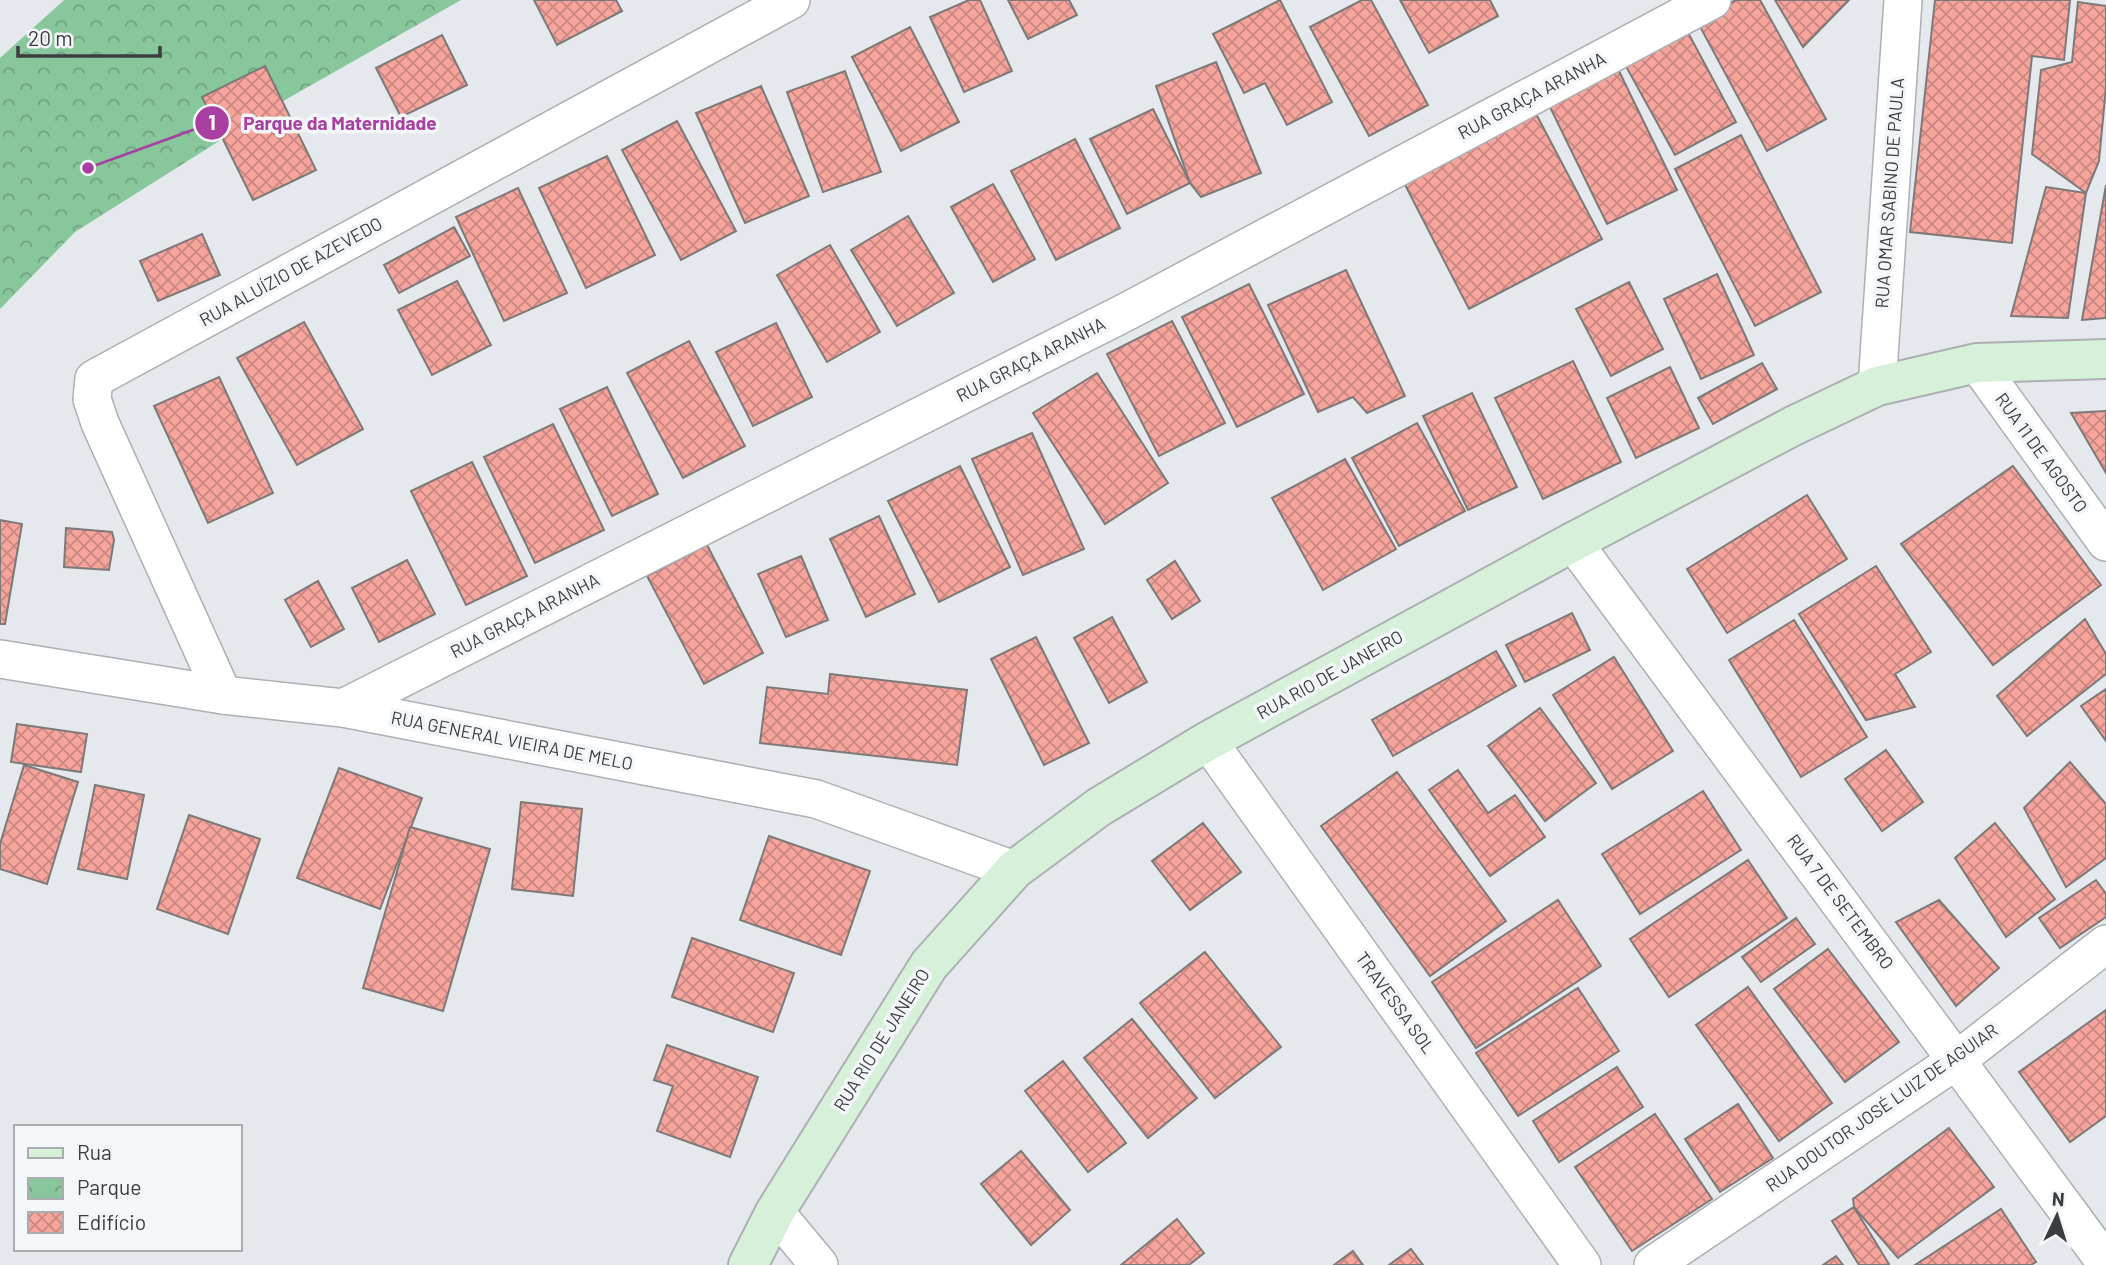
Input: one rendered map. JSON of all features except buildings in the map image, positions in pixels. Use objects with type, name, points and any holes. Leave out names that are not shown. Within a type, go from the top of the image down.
[{"type":"main road","name":"RUA RIO DE JANEIRO","points":[[748,1265],[775,1212],[929,965],[1014,870],[1099,807],[1208,741],[1573,542],[1793,426],[1877,386],[1977,363],[2106,359]]},
{"type":"street","name":"RUA ALUÍZIO DE AZEVEDO","points":[[223,695],[100,424],[92,399],[94,379],[791,0]]},
{"type":"street","name":"RUA GRAÇA ARANHA","points":[[343,708],[1126,312],[1712,0]]},
{"type":"street","name":"RUA OMAR SABINO DE PAULA","points":[[1877,386],[1903,0]]},
{"type":"street","name":"RUA 11 DE AGOSTO","points":[[1977,363],[2106,542]]},
{"type":"street","name":"RUA 7 DE SETEMBRO","points":[[1573,542],[2106,1263]]},
{"type":"street","name":"RUA GENERAL VIEIRA DE MELO","points":[[0,659],[223,695],[343,708],[816,799],[1014,870]]},
{"type":"street","name":"TRAVESSA SOL","points":[[1208,741],[1582,1265]]},
{"type":"street","name":"RUA DOUTOR JOSÉ LUIZ DE AGUIAR","points":[[1653,1265],[1957,1060],[2106,944]]},
{"type":"street","points":[[775,1212],[819,1265]]},
{"type":"green space","points":[[64,0],[461,0],[278,104],[75,232],[0,309],[0,58]]},
{"type":"place","name":"Parque da Maternidade","points":[[88,168]]}]
